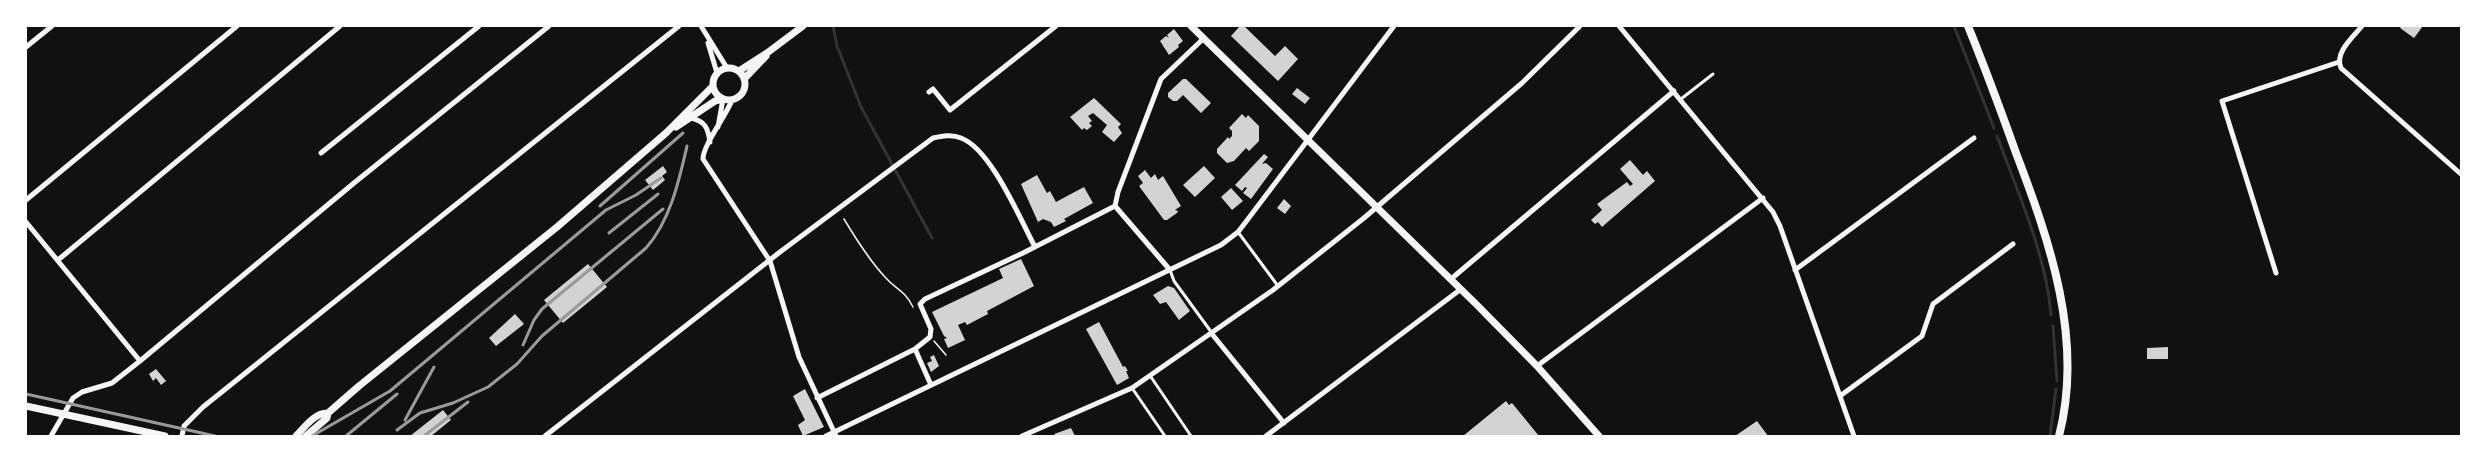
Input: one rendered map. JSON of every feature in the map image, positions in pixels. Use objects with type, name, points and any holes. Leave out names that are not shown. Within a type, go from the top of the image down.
[{"type":"main road","points":[[1968,26],[2041,220],[2063,307],[2067,363],[2059,436]]},
{"type":"street","points":[[26,47],[52,26]]},
{"type":"street","points":[[26,200],[237,26]]},
{"type":"street","points":[[58,260],[340,26]]},
{"type":"street","points":[[321,153],[479,26]]},
{"type":"street","points":[[51,436],[73,398],[82,392],[112,383],[549,26]]},
{"type":"street","points":[[182,436],[184,426],[203,407],[679,26]]},
{"type":"street","points":[[701,26],[727,68]]},
{"type":"street","points":[[739,71],[803,26]]},
{"type":"street","points":[[929,92],[933,89],[950,110],[1056,26]]},
{"type":"street","points":[[1191,26],[1309,138],[1461,289],[1537,366],[1599,436]]},
{"type":"street","points":[[826,436],[835,434],[1221,245],[1238,232],[1394,26]]},
{"type":"street","points":[[1022,436],[1132,388],[1278,286],[1378,206],[1522,83],[1580,26]]},
{"type":"street","points":[[1619,26],[1763,198],[1780,226],[1854,436]]},
{"type":"street","points":[[2362,26],[2341,54],[2339,62],[2341,68],[2462,175]]},
{"type":"street","points":[[308,436],[327,418],[328,413],[557,227],[666,133],[713,86],[717,73],[706,35]]},
{"type":"street","points":[[1115,206],[1118,192],[1161,79],[1204,38]]},
{"type":"street","points":[[745,78],[761,63],[767,53]]},
{"type":"street","points":[[2276,273],[2222,101],[2339,62]]},
{"type":"street","points":[[666,133],[715,101],[738,98],[745,90],[745,78],[739,71],[727,68],[717,73]]},
{"type":"street","points":[[713,86],[716,94],[723,99]]},
{"type":"street","points":[[1451,279],[1674,91]]},
{"type":"street","points":[[718,129],[723,99]]},
{"type":"street","points":[[732,100],[703,153],[705,165],[770,261],[799,357],[835,434]]},
{"type":"street","points":[[691,118],[704,123],[709,131],[710,142]]},
{"type":"street","points":[[545,436],[900,161],[933,138],[953,136],[971,143],[1003,186],[1035,247]]},
{"type":"street","points":[[1795,270],[1974,138]]},
{"type":"street","points":[[1537,366],[1763,198]]},
{"type":"street","points":[[817,398],[915,350],[930,337],[931,329],[920,304],[923,300],[1115,206]]},
{"type":"street","points":[[1115,206],[1170,270]]},
{"type":"street","points":[[26,222],[140,361]]},
{"type":"street","points":[[1840,396],[1922,336],[1933,304],[2013,244]]},
{"type":"street","points":[[1266,436],[1461,289]]},
{"type":"street","points":[[1212,334],[1284,423]]},
{"type":"street","points":[[915,350],[931,385]]},
{"type":"street","points":[[26,406],[165,436]]},
{"type":"street","points":[[296,436],[322,412],[328,413]]},
{"type":"lane","points":[[1681,99],[1713,74]]},
{"type":"lane","points":[[1238,232],[1278,286]]},
{"type":"lane","points":[[1170,270],[1174,281],[1212,334]]},
{"type":"lane","points":[[1150,377],[1191,436]]},
{"type":"lane","points":[[1132,388],[1165,436]]},
{"type":"path","points":[[844,219],[886,279],[906,292],[916,313]]},
{"type":"path","points":[[930,337],[946,355]]},
{"type":"building","points":[[1240,26],[1244,26],[1275,56],[1285,46],[1298,59],[1278,81],[1231,36]]},
{"type":"building","points":[[2402,26],[2423,26],[2414,38],[2400,28]]},
{"type":"building","points":[[1174,29],[1183,41],[1169,55],[1160,41],[1166,36],[1169,38],[1167,35]]},
{"type":"building","points":[[1183,79],[1186,79],[1211,103],[1201,113],[1183,95],[1177,101],[1168,97],[1168,93]]},
{"type":"building","points":[[1297,88],[1310,98],[1305,104],[1292,94]]},
{"type":"building","points":[[1094,98],[1121,124],[1118,127],[1122,133],[1114,142],[1102,132],[1107,125],[1093,113],[1088,116],[1092,121],[1089,123],[1092,126],[1087,130],[1084,128],[1082,130],[1070,117]]},
{"type":"building","points":[[1242,114],[1246,118],[1248,115],[1259,126],[1259,141],[1249,151],[1246,148],[1234,161],[1227,163],[1217,153],[1217,149],[1228,137],[1229,139],[1232,136],[1229,128]]},
{"type":"building","points":[[1264,154],[1268,157],[1262,164],[1266,163],[1273,169],[1251,199],[1243,193],[1247,188],[1245,187],[1242,191],[1235,185]]},
{"type":"building","points":[[1630,160],[1643,175],[1647,171],[1655,181],[1602,227],[1598,222],[1595,224],[1591,220],[1602,210],[1597,204],[1627,182],[1630,186],[1633,184],[1620,169]]},
{"type":"building","points":[[663,166],[667,172],[662,176],[665,180],[653,190],[645,180]]},
{"type":"building","points":[[1204,166],[1215,178],[1195,197],[1183,185]]},
{"type":"building","points":[[1145,170],[1151,178],[1155,174],[1158,180],[1163,176],[1181,206],[1175,210],[1178,211],[1177,213],[1167,220],[1164,220],[1139,186],[1143,183],[1138,176]]},
{"type":"building","points":[[1037,175],[1047,193],[1050,191],[1056,202],[1084,187],[1093,203],[1054,227],[1051,222],[1043,219],[1038,222],[1021,184]]},
{"type":"building","points":[[1231,188],[1243,201],[1232,210],[1221,197]]},
{"type":"building","points":[[1284,199],[1291,206],[1285,214],[1277,208]]},
{"type":"building","points":[[1021,259],[1034,286],[987,311],[988,314],[967,325],[965,322],[958,325],[965,340],[948,348],[944,339],[947,338],[932,312],[1003,278],[999,269]]},
{"type":"building","points":[[588,264],[607,287],[563,323],[544,300]]},
{"type":"building","points":[[1168,286],[1174,288],[1190,311],[1179,320],[1166,302],[1160,304],[1153,295]]},
{"type":"building","points":[[515,314],[524,324],[496,346],[489,338]]},
{"type":"building","points":[[1099,322],[1123,367],[1125,366],[1128,371],[1126,371],[1129,378],[1117,385],[1086,329]]},
{"type":"building","points":[[2168,347],[2168,359],[2147,359],[2147,348]]},
{"type":"building","points":[[934,355],[939,366],[931,372],[927,363],[932,361],[930,357]]},
{"type":"building","points":[[156,369],[166,381],[161,385],[156,378],[153,381],[149,374]]},
{"type":"building","points":[[805,389],[824,427],[803,436],[798,425],[805,420],[793,396]]},
{"type":"building","points":[[1506,401],[1509,405],[1512,403],[1539,436],[1463,436]]},
{"type":"building","points":[[443,410],[451,420],[431,436],[410,436]]},
{"type":"building","points":[[1757,421],[1768,436],[1735,436]]},
{"type":"building","points":[[1071,428],[1075,436],[1056,436],[1054,434]]},
{"type":"waterway","points":[[833,26],[837,46],[861,107],[932,238]]},
{"type":"waterway","points":[[1954,26],[1994,128]]},
{"type":"waterway","points":[[1997,136],[2037,247],[2051,315]]},
{"type":"waterway","points":[[2053,326],[2057,381]]},
{"type":"waterway","points":[[2050,436],[2056,389]]},
{"type":"railway","points":[[600,206],[683,133]]},
{"type":"railway","points":[[397,430],[420,413],[453,403],[488,387],[517,364],[542,336],[646,248],[667,213],[677,187],[687,146]]},
{"type":"railway","points":[[312,436],[390,391],[606,210],[636,195],[661,178]]},
{"type":"railway","points":[[609,233],[658,194]]},
{"type":"railway","points":[[523,345],[534,320],[542,309],[663,209]]},
{"type":"railway","points":[[405,420],[434,367]]},
{"type":"railway","points":[[26,394],[215,436]]},
{"type":"railway","points":[[346,436],[397,394]]},
{"type":"railway","points":[[424,436],[468,402]]}]
